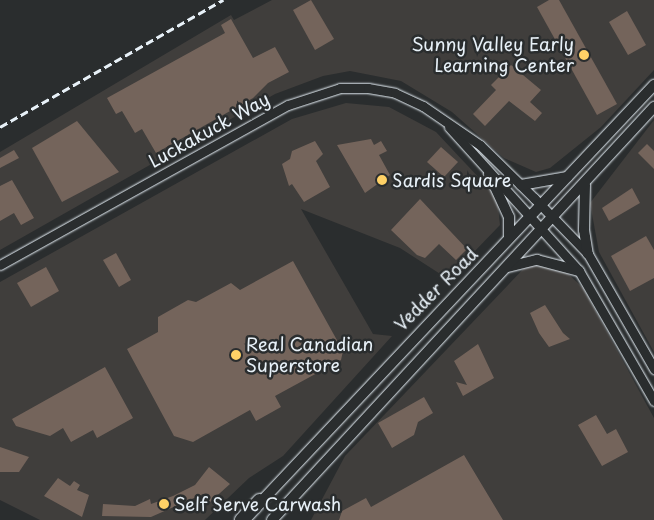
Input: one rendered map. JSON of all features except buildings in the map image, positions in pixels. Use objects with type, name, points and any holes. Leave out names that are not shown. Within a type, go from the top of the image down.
[{"type":"highway","points":[[244,520],[260,502]]},
{"type":"main road","name":"Vedder Road","points":[[260,502],[654,85]]},
{"type":"main road","name":"Vedder Road","points":[[272,520],[585,185],[654,107]]},
{"type":"main road","points":[[489,174],[509,217],[509,238]]},
{"type":"main road","points":[[521,185],[568,177]]},
{"type":"main road","points":[[585,185],[584,230],[588,254]]},
{"type":"main road","points":[[507,267],[537,260],[579,271]]},
{"type":"street","name":"Luckakuck Way","points":[[0,266],[258,120],[316,95],[350,88],[395,93],[480,144],[554,217],[588,254],[654,368]]},
{"type":"street","name":"Luckakuck Way","points":[[444,121],[489,174],[543,228],[579,271],[654,401]]},
{"type":"shaded area","points":[[272,0],[654,0],[654,70],[601,127],[550,168],[536,172],[504,158],[452,112],[401,81],[350,71],[323,76],[275,94],[0,250],[0,152],[231,15],[234,20]]},
{"type":"shaded area","points":[[346,103],[389,107],[436,132],[497,197],[500,225],[448,279],[400,248],[301,209],[373,334],[392,336],[283,456],[249,478],[205,520],[40,520],[0,500],[0,282],[292,119]]},
{"type":"shaded area","points":[[654,120],[654,352],[599,252],[590,203]]},
{"type":"shaded area","points":[[528,264],[560,266],[583,288],[654,418],[654,520],[311,520],[345,456]]},
{"type":"railway","points":[[0,127],[223,0]]},
{"type":"place","name":"Sunny Valley Early Learning Center","points":[[584,55]]},
{"type":"place","name":"Sardis Square","points":[[382,180]]},
{"type":"place","name":"Real Canadian Superstore","points":[[236,355]]},
{"type":"place","name":"Self Serve Carwash","points":[[164,504]]}]
